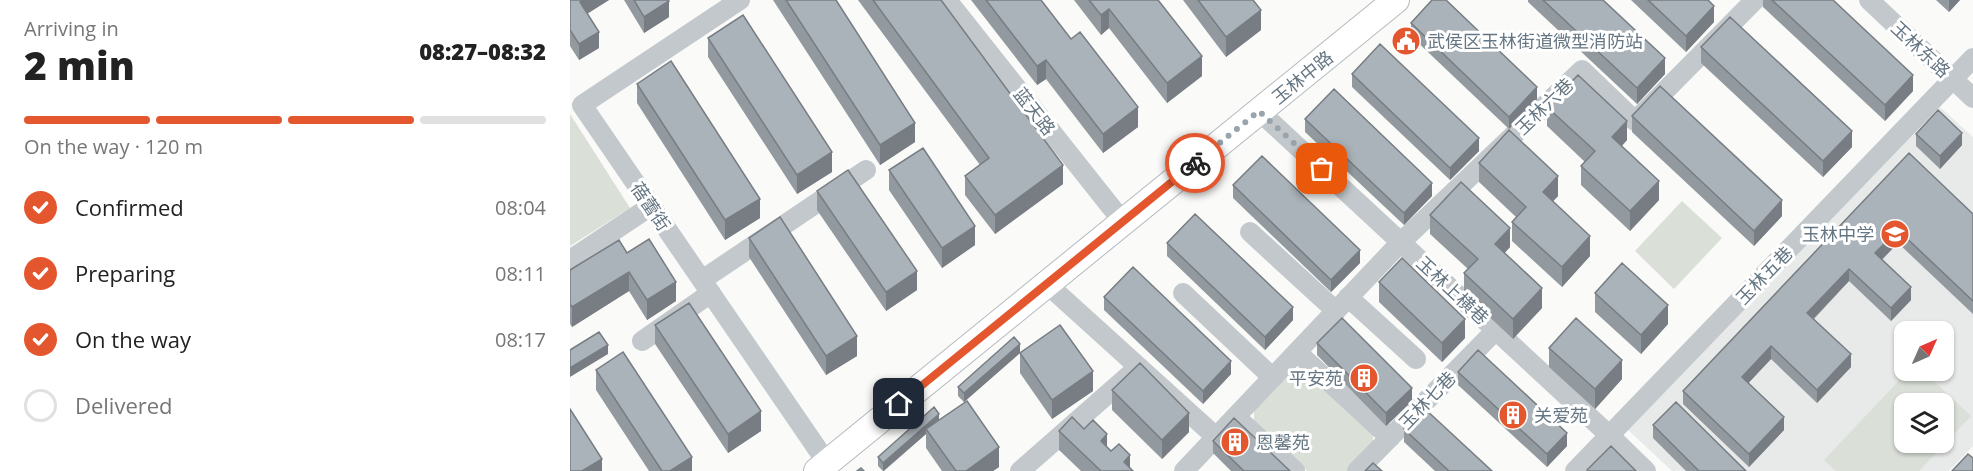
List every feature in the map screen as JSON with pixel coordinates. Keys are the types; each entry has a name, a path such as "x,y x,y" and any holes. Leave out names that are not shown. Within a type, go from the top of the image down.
{"main road":[{"name":"玉林中路","path":"822,467 1396,0"}],"street":[{"name":"蓓蕾街","path":"740,0 582,105 706,287 822,467"},
{"name":"蓝天路","path":"947,0 1123,222"},
{"name":"玉林六巷","path":"1184,471 1401,242 1582,70 1635,121 1755,0"},
{"name":"玉林东路","path":"1869,0 1973,98"},
{"name":"玉林五巷","path":"1575,471 1973,58"},
{"name":"玉林上横巷","path":"1259,111 1646,471"},
{"path":"642,341 706,287 866,170"},
{"path":"570,260 651,206"},
{"path":"1250,232 1416,359"},
{"path":"1047,284 1216,437"},
{"path":"1183,293 1273,378"},
{"name":"玉林七巷","path":"1358,471 1496,330"},
{"path":"1297,352 1390,438"},
{"path":"1020,471 1139,367"},
{"path":"1236,417 1295,471"}],"shaded area":[{"name":"玉林中学","path":"1940,107 1973,137 1973,446 1949,471 1672,471 1628,430"},
{"path":"570,114 630,208 570,246"},
{"path":"1682,201 1722,238 1674,289 1635,251"},
{"path":"1304,368 1373,432 1373,447 1350,471 1307,471 1254,422 1254,410 1293,370"},
{"path":"1899,381 1934,381 1946,393 1894,393 1894,453 1936,453 1919,471 1836,471 1824,460"},
{"path":"1954,400 1971,416 1954,434"}],"building":[{"path":"570,0 584,0 580,2 599,32 579,44 570,30"},
{"path":"634,0 668,0 669,1 644,17"},
{"path":"786,0 836,0 915,123 880,145"},
{"path":"873,0 941,0 1063,165 995,215 965,176 989,158"},
{"path":"986,0 1041,0 1071,39 1080,32 1138,107 1103,134 1046,60 1037,66"},
{"path":"1089,0 1158,0 1202,56 1167,83 1109,9 1101,15"},
{"path":"1198,0 1253,0 1261,10 1226,37"},
{"path":"1432,0 1446,0 1537,87 1509,117 1411,23"},
{"path":"1543,0 1603,0 1665,58 1637,88"},
{"path":"1648,0 1708,0 1714,6 1686,36"},
{"path":"1772,0 1833,0 1913,75 1885,105"},
{"path":"743,15 832,152 797,175 708,38"},
{"path":"1730,17 1852,131 1823,161 1701,47"},
{"path":"1380,44 1479,138 1450,168 1352,74"},
{"path":"671,61 760,199 725,220 637,84"},
{"path":"1578,75 1627,121 1612,137 1659,181 1630,211 1581,166 1595,151 1547,107"},
{"path":"1660,86 1782,200 1754,231 1632,116"},
{"path":"1334,89 1432,183 1404,213 1305,119"},
{"path":"1938,110 1962,133 1940,156 1916,134"},
{"path":"1509,130 1558,176 1543,192 1590,236 1562,267 1512,222 1526,207 1479,163"},
{"path":"923,148 975,226 942,248 889,170"},
{"path":"1909,153 1973,214 1973,301 1898,230 1875,253 1911,287 1891,308 1849,269 1807,313 1851,354 1817,390 1771,346 1742,377 1784,417 1749,454 1683,391"},
{"path":"1262,156 1360,250 1331,280 1233,185"},
{"path":"848,170 917,271 886,292 817,191"},
{"path":"1461,182 1510,228 1495,244 1542,288 1513,319 1464,273 1478,259 1430,215"},
{"path":"1195,214 1293,307 1265,337 1167,243"},
{"path":"780,217 857,336 826,356 749,238"},
{"path":"649,239 676,282 647,300 629,272 572,307 570,304 570,270 619,240 627,253"},
{"path":"1402,258 1465,319 1442,343 1379,282"},
{"path":"1622,263 1668,305 1641,335 1595,293"},
{"path":"1133,267 1231,361 1203,391 1104,297"},
{"path":"689,303 761,411 728,434 655,325"},
{"name":"平安苑","path":"1342,318 1412,388 1386,413 1317,343"},
{"path":"1576,318 1622,360 1595,389 1549,348"},
{"path":"1060,325 1093,371 1052,400 1020,353"},
{"path":"599,332 608,345 570,368 570,350"},
{"path":"1014,337 1020,344 964,393 958,387"},
{"name":"关爱苑","path":"1478,350 1567,433 1547,454 1458,372"},
{"path":"623,352 692,457 670,471 662,471 596,370"},
{"path":"1140,363 1189,413 1162,440 1112,390"},
{"path":"967,401 999,447 966,471 956,471 926,429"},
{"path":"1676,402 1746,471 1699,471 1653,425"},
{"path":"934,407 939,414 883,463 878,457"},
{"path":"1424,408 1492,471 1449,471 1404,429"},
{"path":"570,409 602,459 582,471 570,471"},
{"path":"1072,417 1084,429 1093,420 1107,434 1101,441 1111,451 1119,444 1130,455 1124,462 1133,471 1101,471 1059,431"},
{"path":"1234,418 1290,471 1244,471 1213,441"},
{"path":"1611,446 1636,471 1587,470"},
{"path":"1968,454 1973,458 1973,471 1952,471"},
{"path":"1373,463 1382,471 1365,471"}],"way so far":[{"path":"1195,163 1259,111 1322,169"}],"place":[{"name":"武侯区玉林街道微型消防站","path":"1406,41"},
{"name":"玉林中学","path":"1895,234"},
{"name":"平安苑","path":"1364,378"},
{"name":"关爱苑","path":"1513,415"},
{"name":"恩馨苑","path":"1235,442"}],"route":[{"path":"899,404 1195,163"}]}
